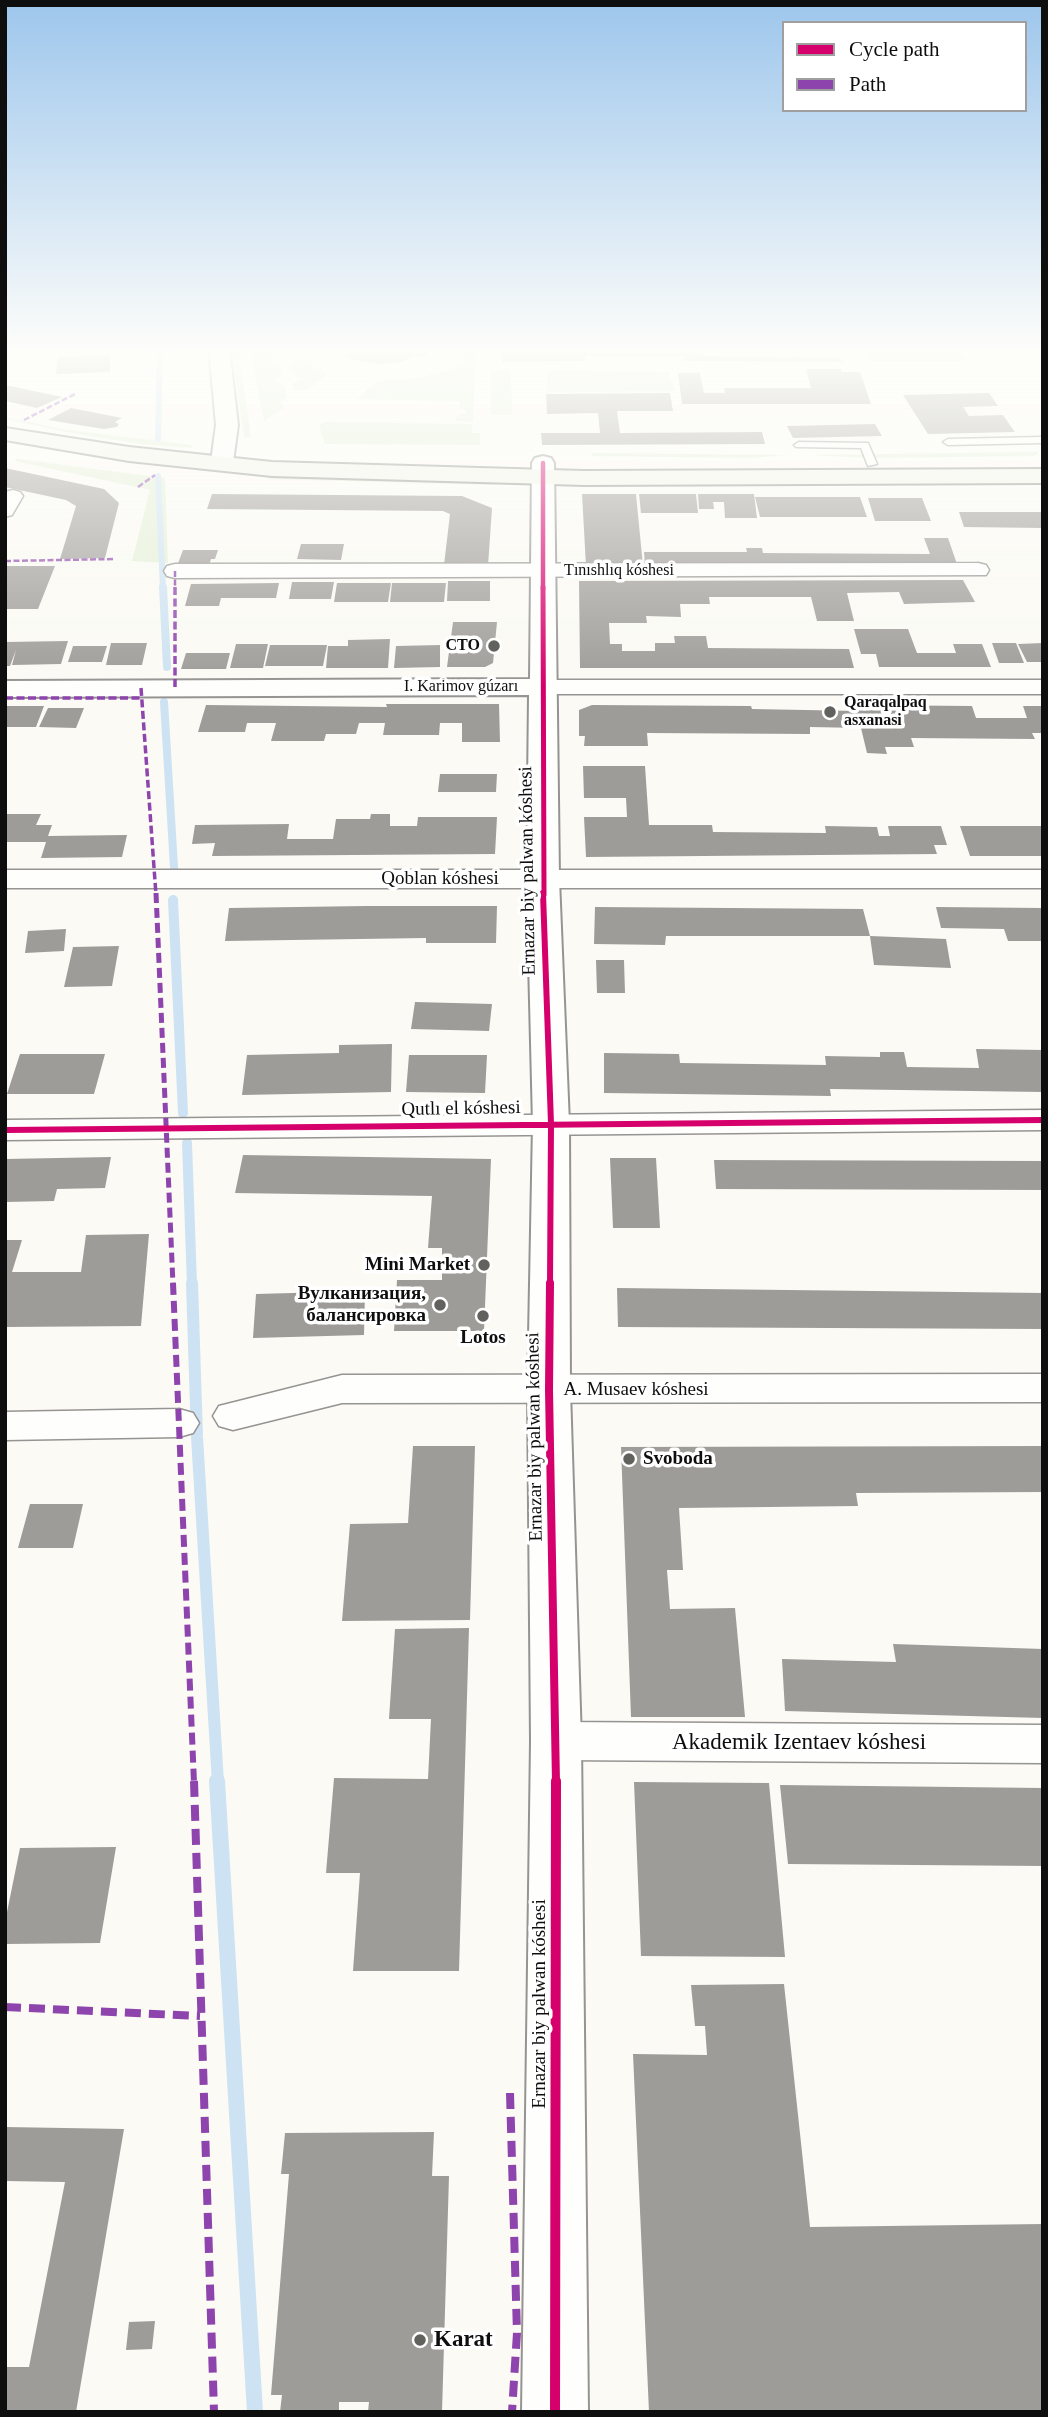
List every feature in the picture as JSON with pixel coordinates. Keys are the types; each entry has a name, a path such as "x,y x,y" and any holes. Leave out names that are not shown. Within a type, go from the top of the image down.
{"main road":[{"path":"208,461 264,468 1043,476"},
{"path":"543,470 1043,463"}],"street":[{"name":"Ernazar biy palwan kóshesi","path":"543,470 543,879 551,1124 549,1390 556,1741 555,2412"},
{"name":"Tınıshlıq kóshesi","path":"175,571 978,570"},
{"name":"I. Karimov gúzarı","path":"5,689 1043,687"},
{"name":"Qoblan kóshesi","path":"5,879 1043,879"},
{"name":"Qutlı el kóshesi","path":"5,1129 1043,1120"},
{"name":"A. Musaev kóshesi","path":"233,1416 342,1389 1043,1388"},
{"path":"5,1426 179,1423"},
{"name":"Akademik Izentaev kóshesi","path":"556,1741 1043,1744"}],"green space":[{"path":"14,461 31,461 165,478 168,563 132,561 150,490"},
{"path":"268,479 494,482 494,485"}],"building":[{"path":"5,468 104,489 119,503 105,558 60,559 76,506 66,500 5,487"},
{"path":"212,494 462,496 492,508 488,566 444,565 450,514 443,511 207,509"},
{"path":"582,494 636,494 643,566 586,566"},
{"path":"639,494 696,494 698,513 641,513"},
{"path":"698,494 754,494 757,518 725,518 724,502 713,502 714,509 699,509"},
{"path":"755,497 860,497 867,517 760,517"},
{"path":"868,498 922,498 931,521 875,521"},
{"path":"959,512 1043,512 1043,528 964,527"},
{"path":"924,538 948,538 958,567 645,566 644,552 747,552 746,548 762,548 763,553 930,554"},
{"path":"301,544 344,544 341,560 297,559"},
{"path":"183,550 218,550 209,566 177,566"},
{"path":"5,566 55,566 38,609 5,609"},
{"path":"963,580 975,602 904,604 899,592 847,593 854,621 817,621 811,597 709,597 710,604 680,604 681,617 646,616 647,623 609,623 610,644 622,644 622,651 655,651 655,643 675,643 674,636 706,636 708,648 849,649 854,668 580,668 579,581"},
{"path":"448,581 490,581 490,601 447,601"},
{"path":"292,582 334,582 331,599 289,599"},
{"path":"279,583 276,598 221,598 219,606 185,606 191,584"},
{"path":"337,583 391,583 388,602 334,602"},
{"path":"392,583 446,583 444,602 390,602"},
{"path":"453,622 497,622 493,663 485,667 447,667"},
{"path":"854,629 908,629 917,653 956,653 953,644 982,644 991,667 879,667 876,654 861,654"},
{"path":"390,639 388,668 326,668 328,646 348,646 348,640"},
{"path":"68,641 61,664 12,665 16,650 10,666 5,666 5,642"},
{"path":"111,643 147,643 142,665 106,665"},
{"path":"992,643 1016,643 1024,663 999,663"},
{"path":"1043,643 1043,662 1027,662 1018,644"},
{"path":"236,644 268,644 263,668 230,668"},
{"path":"270,645 327,645 323,666 265,666"},
{"path":"440,645 440,667 394,668 396,646"},
{"path":"73,646 107,646 102,662 68,662"},
{"path":"186,653 230,653 226,669 181,669"},
{"path":"386,704 499,704 500,742 462,742 462,723 440,723 439,735 383,735 385,723 359,723 356,734 326,734 324,741 271,741 276,723 247,723 245,732 198,732 206,705 387,707"},
{"path":"592,705 751,706 752,709 858,711 856,705 972,706 976,718 1027,718 1023,706 1043,706 1043,733 1032,733 1035,739 911,738 914,747 885,747 887,754 867,753 861,728 810,727 810,734 647,733 648,746 584,746 585,736 579,736 579,710"},
{"path":"5,706 44,706 36,727 5,727"},
{"path":"48,708 84,708 76,728 39,727"},
{"path":"583,766 645,766 649,825 712,825 713,832 826,833 825,826 877,827 879,836 890,836 888,826 941,826 947,845 934,845 937,854 586,857 584,817 627,817 626,798 584,798"},
{"path":"440,774 497,774 496,792 438,792"},
{"path":"5,814 41,814 36,825 52,825 48,836 127,835 122,857 41,858 46,842 5,842"},
{"path":"371,814 390,814 390,826 417,826 418,817 497,817 495,854 212,856 215,843 192,844 195,825 289,824 287,839 333,839 336,819 370,819"},
{"path":"960,826 1043,826 1043,856 970,856"},
{"path":"497,906 496,943 426,943 426,938 225,941 229,908"},
{"path":"595,907 863,909 870,936 666,936 665,945 594,944"},
{"path":"936,907 1043,908 1043,941 1008,941 1004,929 941,928"},
{"path":"66,929 64,951 25,953 28,931"},
{"path":"870,936 946,939 951,968 874,965"},
{"path":"119,946 112,986 64,987 73,947"},
{"path":"596,960 624,960 625,993 597,993"},
{"path":"415,1002 492,1004 489,1031 411,1029"},
{"path":"392,1044 391,1092 242,1095 247,1055 339,1053 339,1045"},
{"path":"976,1049 1043,1050 1043,1092 830,1089 831,1096 604,1093 604,1053 679,1054 680,1063 826,1065 825,1056 880,1057 880,1052 904,1052 907,1067 979,1068"},
{"path":"20,1054 105,1054 94,1094 7,1094"},
{"path":"409,1055 487,1055 485,1093 406,1092"},
{"path":"243,1155 491,1159 484,1331 394,1331 397,1280 442,1280 442,1248 428,1248 432,1196 235,1193"},
{"path":"111,1157 105,1188 57,1189 54,1201 5,1202 5,1159"},
{"path":"610,1158 656,1158 660,1228 613,1228"},
{"path":"714,1160 1043,1161 1043,1190 716,1189"},
{"path":"149,1234 141,1326 5,1327 5,1240 22,1240 12,1272 81,1272 86,1235"},
{"path":"617,1288 1043,1293 1043,1329 618,1327"},
{"path":"365,1291 364,1335 253,1338 256,1294"},
{"path":"413,1446 475,1446 470,1620 342,1621 350,1524 408,1523"},
{"path":"1043,1446 1043,1492 856,1493 858,1506 679,1508 683,1570 667,1570 670,1609 735,1608 745,1717 631,1717 621,1447"},
{"path":"30,1504 83,1504 73,1548 18,1548"},
{"path":"469,1628 459,1971 353,1971 360,1873 326,1873 334,1778 428,1779 431,1719 389,1719 395,1629"},
{"path":"893,1644 1043,1649 1043,1718 785,1711 782,1659 896,1662"},
{"path":"634,1782 769,1783 785,1957 641,1956"},
{"path":"780,1785 1043,1788 1043,1866 788,1864"},
{"path":"116,1847 100,1943 5,1944 5,1922 20,1848"},
{"path":"784,1984 810,2227 1043,2224 1043,2412 649,2412 633,2054 707,2055 705,2026 695,2026 691,1985"},
{"path":"5,2127 124,2129 76,2412 5,2412 5,2367 29,2367 65,2182 5,2181"},
{"path":"434,2132 432,2176 449,2176 442,2412 368,2412 369,2402 339,2402 339,2412 280,2412 282,2395 271,2395 289,2174 281,2174 285,2133"},
{"path":"155,2321 152,2349 126,2350 129,2322"}],"waterway":[{"path":"158,476 163,589"},
{"path":"163,587 167,667"},
{"path":"164,702 174,867"},
{"path":"173,900 183,1113"},
{"path":"187,1143 192,1285"},
{"path":"192,1283 197,1437 218,1783"},
{"path":"217,1781 255,2412"}],"marked path":[{"path":"138,487 155,475"},
{"path":"5,561 115,559"},
{"path":"175,571 175,688"},
{"path":"141,688 155,879 192,1708 214,2412"},
{"path":"5,698 143,698"},
{"path":"5,2007 200,2016"},
{"path":"510,2093 517,2333 512,2412"}],"cycle path":[{"path":"543,463 543,879 551,1124 549,1390 556,1741 555,2412"},
{"path":"5,1130 1043,1120"}],"place":[{"name":"СТО","path":"494,646"},
{"name":"Qaraqalpaq asxanasi","path":"830,712"},
{"name":"Mini Market","path":"484,1265"},
{"name":"Вулканизация, балансировка","path":"440,1305"},
{"name":"Lotos","path":"483,1316"},
{"name":"Svoboda","path":"629,1459"},
{"name":"Karat","path":"420,2340"}]}
